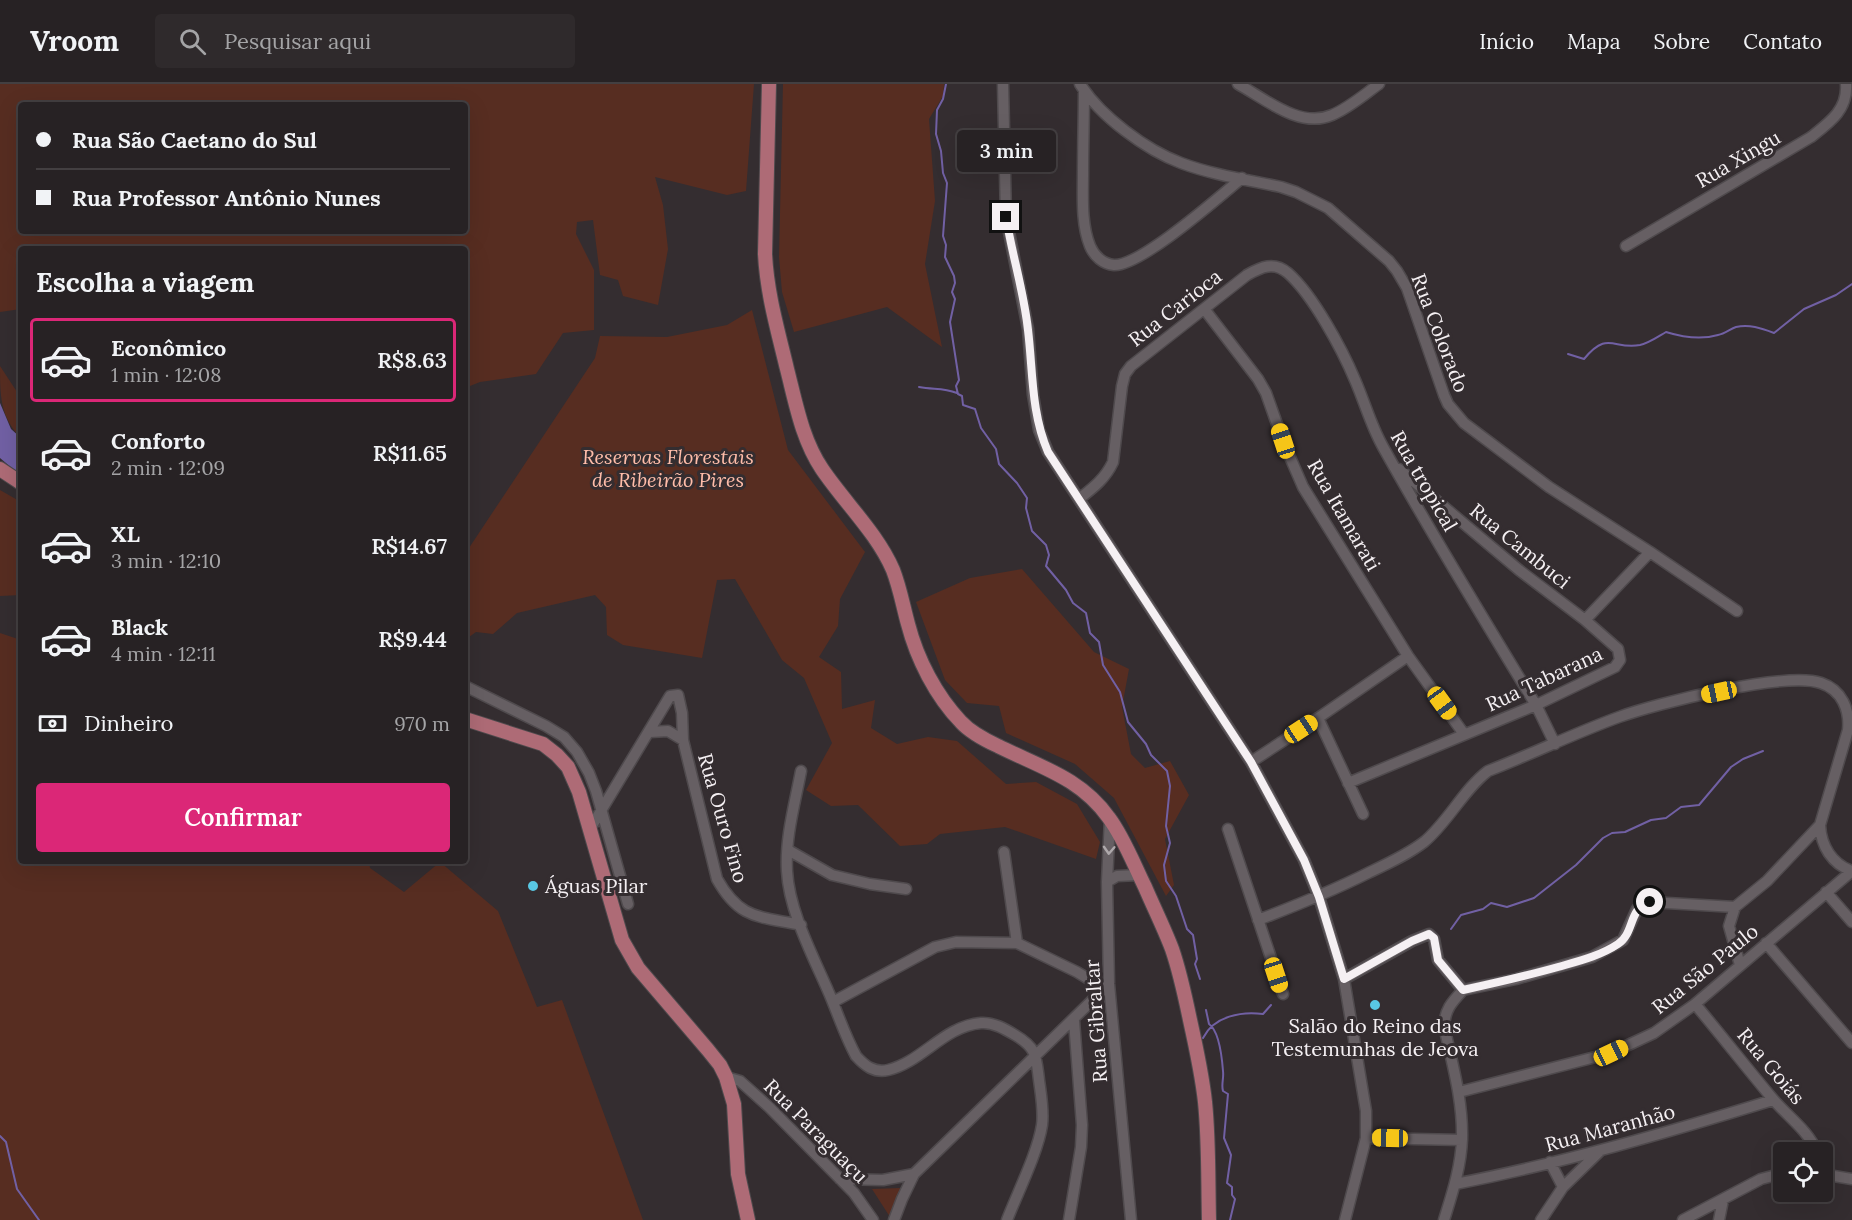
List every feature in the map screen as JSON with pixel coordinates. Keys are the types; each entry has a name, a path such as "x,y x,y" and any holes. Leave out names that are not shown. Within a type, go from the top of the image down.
{"main road":[{"path":"769,84 766,277 802,430 822,469 879,546 892,568 920,657 944,702 962,724 980,738 1078,785 1110,818 1139,875 1172,950 1181,980 1205,1104 1209,1220"},
{"path":"0,469 18,481"},
{"path":"468,720 543,744 568,767 590,829 622,940 638,968 708,1050 726,1077 734,1104 738,1174 748,1220"}],"street":[{"path":"1003,84 1006,217 1028,330 1039,430 1048,452 1078,499 1251,762 1304,860 1319,897 1344,979 1366,1111 1366,1138 1345,1220"},
{"path":"1238,84 1288,112 1310,118 1332,115 1379,84"},
{"name":"Rua Xingu","path":"1626,246 1811,137 1840,111 1846,98 1846,84"},
{"path":"1082,87 1083,206 1090,246 1103,262 1115,265 1139,257 1195,217 1242,178"},
{"name":"Rua Colorado","path":"1082,87 1116,122 1152,148 1181,163 1296,192 1328,208 1389,261 1397,271 1407,288 1444,395 1453,411 1464,423 1549,487 1737,612"},
{"name":"Rua tropical","path":"1247,275 1261,267 1275,266 1288,273 1318,311 1355,379 1382,445 1536,705 1555,744"},
{"name":"Rua Carioca","path":"1078,499 1100,482 1108,473 1113,462 1116,451 1118,408 1125,374 1140,358 1205,310 1247,275"},
{"name":"Rua Itamarati","path":"1205,310 1258,379 1266,393 1283,441 1304,487 1408,656 1464,734"},
{"name":"Rua Cambuci","path":"1392,463 1519,570 1585,620 1618,649 1620,660"},
{"path":"1585,620 1650,552"},
{"path":"1251,762 1408,656"},
{"name":"Rua Tabarana","path":"1348,783 1536,705 1615,667 1620,660"},
{"path":"1258,920 1319,897 1393,861 1421,844 1436,831 1488,771 1621,716 1681,700 1756,684 1789,680 1823,683 1841,698 1849,719 1845,745 1820,825 1831,858 1838,865 1852,871"},
{"path":"468,687 546,726 564,737 577,752 589,773 628,904"},
{"name":"Rua Ouro Fino","path":"590,829 670,696 675,694 680,697 681,701 683,740 717,879 728,898 741,910 757,916 801,925"},
{"path":"1318,718 1363,814"},
{"name":"Rua Ouro Fino","path":"650,732 668,731 683,740"},
{"path":"801,771 788,850 787,870 792,903 856,1056 862,1063 874,1070 890,1069 902,1065 952,1032 983,1022 1001,1027 1023,1040 1036,1054 1042,1126 1007,1220"},
{"name":"Rua Gibraltar","path":"1110,818 1107,882 1107,987 1131,1220"},
{"path":"1740,965 1729,926 1735,907 1767,881 1820,825"},
{"path":"1228,829 1283,994"},
{"path":"788,850 832,875 906,889"},
{"path":"1004,852 1017,943"},
{"name":"Rua São Paulo","path":"1459,1092 1611,1053 1654,1033 1695,1004 1852,871"},
{"path":"1107,882 1117,876 1139,875"},
{"path":"1826,892 1852,922"},
{"path":"1444,1220 1455,1184 1462,1140 1459,1092 1444,1026 1446,1010 1463,990 1516,979 1592,957 1623,940 1637,909 1650,902 1735,907"},
{"path":"1344,979 1412,941 1431,935 1434,939 1438,960 1463,990"},
{"path":"833,1002 935,947 956,942 1017,943 1107,987 914,1174 894,1220"},
{"path":"1766,943 1852,1043"},
{"name":"Rua Goiás","path":"1695,1004 1738,1053 1773,1100 1804,1132 1810,1142"},
{"path":"1069,1220 1081,1147 1082,1125 1074,1021"},
{"name":"Rua Paraguaçu","path":"726,1077 740,1081 753,1091 854,1193 873,1220"},
{"name":"Rua Maranhão","path":"1455,1184 1602,1150 1773,1100"},
{"path":"1366,1138 1462,1140"},
{"path":"1541,1220 1563,1187 1602,1150"},
{"path":"1550,1162 1563,1187"},
{"path":"840,1179 883,1180 914,1174"},
{"path":"1683,1220 1761,1179 1773,1176"},
{"path":"1833,1176 1852,1179"},
{"path":"1719,1220 1723,1200"}],"green space":[{"path":"0,84 754,84 746,191 727,195 655,177 663,205 668,249 658,305 623,296 618,280 600,275 593,220 577,222 576,234 594,270 594,330 563,333 536,374 480,382 468,387 468,246 18,246 18,309 0,312"},
{"path":"783,84 944,84 943,96 929,119 935,201 925,264 942,347 887,307 794,332 782,292 779,257"},
{"name":"Reservas Florestais de Ribeirão Pires","path":"752,310 788,450 865,552 840,599 838,626 819,657 841,672 842,709 875,700 871,728 897,744 928,737 957,741 1006,784 1036,782 1077,804 1100,842 1096,859 1005,827 940,834 927,844 900,846 858,805 831,806 806,790 832,743 804,678 782,660 735,579 717,580 702,658 623,645 607,635 606,607 595,595 517,613 493,634 476,632 468,638 468,549 595,358 600,336 667,337 727,325"},
{"path":"0,366 18,393 18,435 5,414 1,396"},
{"path":"0,490 18,500 18,595 0,596"},
{"path":"1022,569 1094,652 1129,669 1122,707 1131,754 1145,768 1170,761 1189,795 1165,839 1174,885 1166,896 1114,798 1075,764 1006,733 999,706 967,703 945,680 916,602 970,578"},
{"path":"0,633 18,639 18,864 369,864 370,868 404,892 438,864 442,864 498,911 537,1007 562,1000 643,1220 0,1220"},
{"path":"901,1188 890,1217 872,1189"}],"shaded area":[{"path":"0,403 11,429 18,435 18,472 0,458"}],"waterway":[{"path":"946,84 943,99 937,110 936,134 947,183 943,236 946,245 945,257 955,283 952,292 955,299 950,322 959,380 956,386 958,394 962,396 963,405 975,409 981,428 996,449 999,464 1017,483 1027,498 1026,508 1032,531 1046,545 1049,555 1046,566 1066,590 1073,603 1086,613 1090,633 1099,642 1103,665 1120,692 1128,722 1146,744 1151,755 1167,771 1170,786 1166,826 1170,843 1164,865 1166,881 1176,896 1187,929 1193,935 1197,959 1195,964 1200,979"},
{"path":"1568,354 1584,359 1592,350 1605,343 1640,345 1666,332 1698,338 1746,326 1774,333 1804,309 1836,295 1852,284"},
{"path":"919,387 957,393"},
{"path":"1451,929 1461,915 1483,909 1491,903 1507,907 1534,898 1576,865 1603,838 1612,833 1625,832 1651,820 1666,818 1681,807 1699,805 1731,767 1763,751"},
{"path":"1203,1038 1221,1020 1238,1014 1263,1014 1271,1005"},
{"path":"1206,1010 1222,1059 1223,1091 1228,1094 1224,1138 1231,1155 1227,1183 1232,1187 1232,1195 1235,1199 1230,1220"},
{"path":"0,1136 6,1142 17,1189 39,1220"}],"place":[{"name":"Águas Pilar","path":"533,886"},
{"name":"Salão do Reino das Testemunhas de Jeova","path":"1375,1005"}],"route":[{"path":"1006,217 1028,330 1034,395 1042,440 1251,762 1304,860 1319,897 1344,979 1429,934 1434,938 1438,960 1463,990 1516,979 1592,957 1618,944 1628,933 1637,909 1644,903 1650,902"}]}
